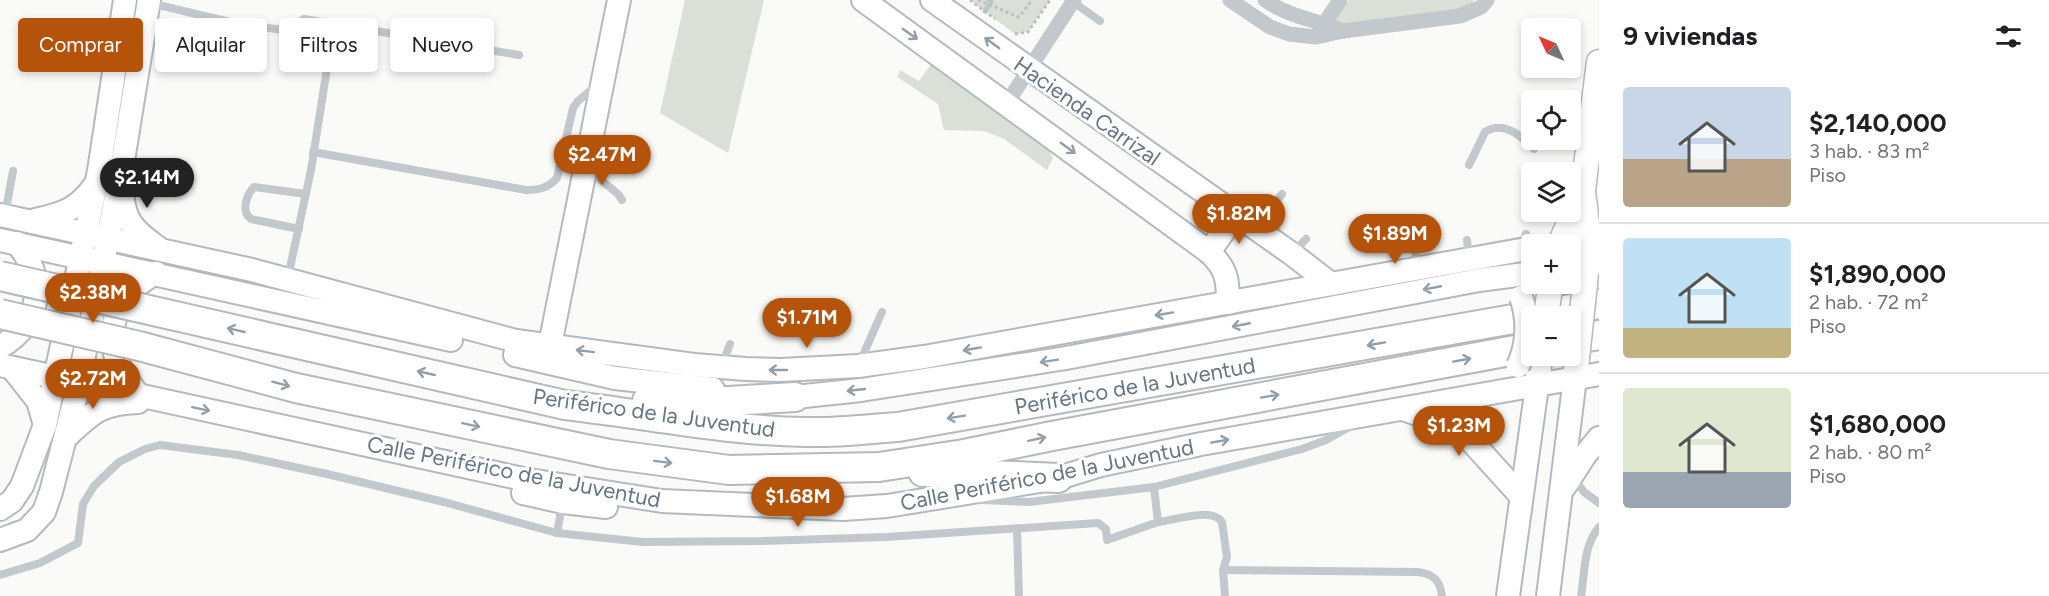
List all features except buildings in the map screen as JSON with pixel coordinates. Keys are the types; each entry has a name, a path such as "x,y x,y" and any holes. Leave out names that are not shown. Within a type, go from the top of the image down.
{"highway":[{"name":"Periférico de la Juventud","path":"0,276 571,405 716,426 808,432 898,427 1588,276"},
{"name":"Periférico de la Juventud","path":"0,314 139,346 307,390 609,454 729,470 879,466 964,454 1052,436 1521,366"},
{"path":"1581,352 1599,335"},
{"path":"571,405 795,397"},
{"path":"879,466 926,472 1058,478"}],"main road":[{"path":"0,509 12,501 22,486 45,425 96,184 125,0"},
{"path":"549,354 619,0"},
{"name":"Hacienda Carrizal","path":"863,0 1209,252 1223,267 1228,303"},
{"name":"Hacienda Carrizal","path":"932,0 1029,69 1150,150 1245,221 1299,246 1331,284"},
{"path":"0,540 27,531 44,512 65,439 79,383 121,173 149,1"},
{"path":"1581,116 1598,75"},
{"path":"109,103 132,105"},
{"path":"1581,125 1594,238 1581,318"},
{"path":"121,173 122,199 135,232 163,251"},
{"path":"27,222 58,216 69,211 85,199 96,184"},
{"path":"1565,234 1589,185"},
{"path":"3,216 288,279 516,342 615,378 661,385 795,397 882,387 1066,358 1490,278 1521,274"},
{"path":"1209,252 1245,221"},
{"path":"9,241 549,354 694,360 722,368 781,370 858,366 924,357 1331,284 1421,267 1463,253 1521,245"},
{"path":"0,347 13,339 26,326 37,292 35,274 28,257 9,241"},
{"path":"1463,253 1490,278 1510,286 1521,297 1524,306"},
{"path":"1388,297 1421,267"},
{"path":"139,396 119,367 114,352 112,336 114,320 129,291 142,280 156,273"},
{"path":"1581,363 1599,374"},
{"name":"Calle Periférico de la Juventud","path":"6,367 523,479 663,501 817,508 887,506 1058,478 1101,465 1201,444 1494,392 1512,376 1530,366"},
{"path":"1508,596 1521,496 1533,366"},
{"path":"1548,596 1566,476 1574,366"},
{"path":"6,367 38,401 45,425"},
{"path":"65,439 87,417 107,405 169,402"},
{"path":"1401,409 1443,423 1472,442 1521,496"},
{"path":"248,420 294,443 563,502 668,515 759,520 817,508"},
{"path":"1566,476 1599,438"}],"street":[{"path":"1230,0 1270,27 1289,34 1316,37 1343,31 1460,16 1481,7 1486,1"},
{"path":"1265,0 1292,15 1343,31"},
{"path":"1316,37 1340,0"},
{"path":"1007,103 1073,1"}],"lane":[{"path":"149,1 230,22 279,30"},
{"path":"1073,1 1100,21"},
{"path":"378,31 519,55"},
{"path":"288,279 306,194 326,72"},
{"path":"313,152 537,190 552,184 560,172 573,108 588,92 602,83"},
{"path":"1468,165 1485,132 1489,129 1513,130 1521,137"},
{"path":"585,167 618,194 622,200"},
{"path":"3,216 12,171"},
{"path":"299,229 251,219 245,210 249,193 254,187 306,194"},
{"path":"1245,221 1282,194"},
{"path":"1245,221 1264,199"},
{"path":"1416,246 1421,267"},
{"path":"858,366 882,312"},
{"path":"722,368 730,345"},
{"path":"952,496 1013,503 1154,487 1302,449 1326,440 1370,415"},
{"path":"0,574 40,563 78,543 83,504 94,486 119,462 145,449 160,445 238,455 327,474 444,502 557,533 643,542 762,541 925,535 1098,523 1106,529 1107,540 1158,522 1207,514 1220,518 1222,522 1227,557 1223,570 1225,596"},
{"path":"1566,476 1599,503"},
{"path":"1154,487 1158,522"},
{"path":"557,533 563,502"},
{"path":"1581,596 1588,547 1599,527"},
{"path":"1017,528 1018,596"},
{"path":"1223,570 1418,572 1428,574 1437,580 1442,596"}],"path":[{"path":"970,0 1000,23"},
{"path":"978,0 1019,17 1032,0"},
{"path":"1008,29 1015,34 1028,32 1050,0"}],"shaded area":[{"path":"685,0 764,0 728,153 660,113"},
{"path":"970,0 1050,0 1028,32 1015,34"},
{"path":"1349,0 1474,0 1467,10 1328,26"},
{"path":"932,63 1046,144 1053,158 1047,170 1004,139 984,131 944,130 938,104 897,77 900,70 919,81"}],"waterway":[{"path":"985,11 991,2 989,0"}]}
